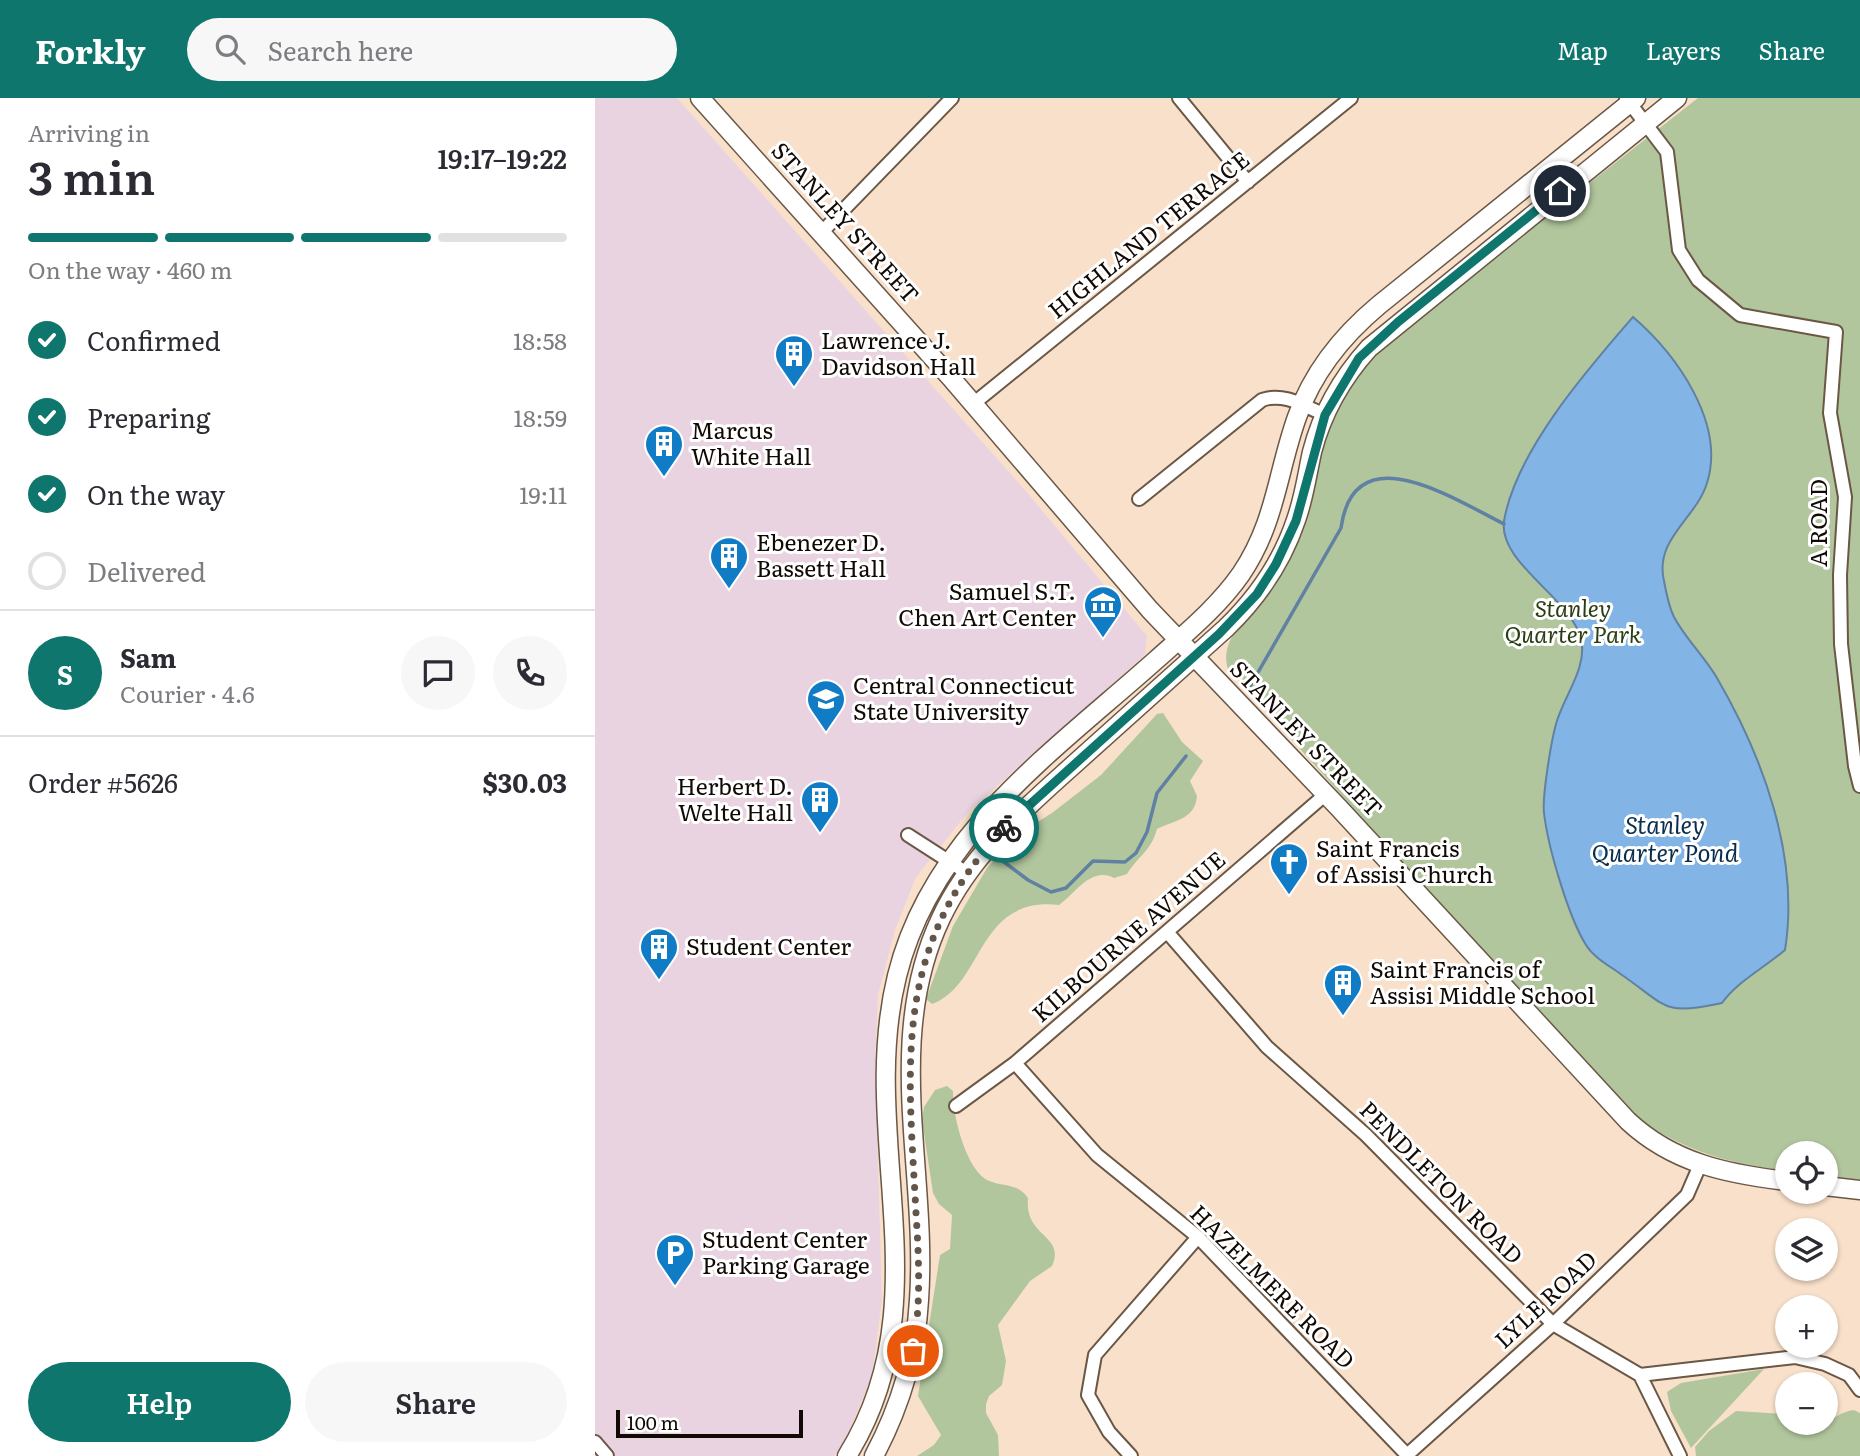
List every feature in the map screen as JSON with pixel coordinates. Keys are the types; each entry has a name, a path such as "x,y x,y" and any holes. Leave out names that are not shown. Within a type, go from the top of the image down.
{"main road":[{"name":"STANLEY STREET","path":"700,98 973,404 1178,640 1326,794 1628,1121 1662,1148 1700,1165 1775,1179"},
{"path":"874,1456 904,1386 917,1322 920,1277 909,1053 916,993 936,929 967,873 1014,818 1194,657 1244,608 1276,564 1296,521 1325,415 1344,380 1369,348 1677,98"},
{"path":"847,1456 865,1425 879,1389 894,1320 896,1267 886,1046 895,985 916,918 948,861 995,804 1178,640 1226,593 1262,539 1275,506 1287,447 1302,405 1324,364 1352,329 1631,100"},
{"path":"1453,245 1469,265"},
{"path":"889,1126 912,1125"},
{"path":"890,1145 913,1144"},
{"path":"1838,1187 1860,1190"}],"street":[{"path":"821,233 952,98"},
{"path":"1179,98 1248,182"},
{"name":"HIGHLAND TERRACE","path":"973,404 1351,98"},
{"name":"A ROAD","path":"1631,100 1667,152 1679,250 1698,280 1740,315 1836,332 1830,413 1845,496 1840,575 1841,644 1854,766 1860,786"},
{"path":"1139,499 1262,400 1273,396 1325,415"},
{"name":"KILBOURNE AVENUE","path":"956,1106 1015,1063 1326,794"},
{"path":"908,835 967,873"},
{"name":"PENDLETON ROAD","path":"1168,933 1268,1047 1366,1135 1553,1324 1640,1375"},
{"name":"HAZELMERE ROAD","path":"1015,1063 1097,1155 1198,1237 1408,1455"},
{"name":"LYLE ROAD","path":"1408,1455 1553,1324 1687,1195 1700,1165"},
{"path":"1131,1456 1109,1432 1088,1395 1095,1355 1198,1237"},
{"path":"1680,1456 1640,1375 1795,1357 1825,1364 1849,1376 1860,1390"},
{"path":"595,1442 607,1456"}],"shaded area":[{"name":"Central Connecticut State University","path":"595,98 677,98 1024,489 1147,636 1145,655 969,811 916,877 895,930 878,995 875,1058 882,1300 872,1376 843,1446 834,1456 595,1456"}],"green space":[{"name":"Stanley Quarter Park","path":"1698,98 1860,98 1860,1182 1838,1179 1838,1141 1775,1141 1775,1169 1712,1156 1677,1142 1643,1122 1492,962 1228,669 1226,656 1235,631 1282,571 1301,532 1314,491 1325,439 1335,412 1347,391 1385,343"},
{"path":"1163,713 1182,742 1203,761 1190,781 1197,796 1192,810 1183,818 1157,829 1148,848 1127,874 1114,878 1106,875 1091,878 1059,905 1032,906 1012,914 996,927 963,979 949,994 932,1004 926,999 953,926 987,868 1017,835 1052,813 1101,775 1157,714"},
{"path":"947,1086 953,1091 958,1127 974,1166 989,1181 1024,1193 1028,1198 1028,1211 1032,1221 1054,1248 1052,1266 1030,1281 998,1325 1006,1361 1002,1385 989,1396 986,1413 998,1435 999,1456 917,1456 934,1445 941,1435 918,1396 940,1255 950,1249 952,1215 939,1204 933,1193 922,1120 924,1107 935,1090"},
{"path":"1764,1369 1691,1448 1671,1411 1667,1392 1681,1383"},
{"path":"1854,1410 1860,1413 1860,1456 1696,1456 1695,1447 1709,1431 1736,1411 1775,1413 1775,1435 1838,1435 1838,1416"}],"water":[{"name":"Stanley Quarter Pond","path":"1633,317 1680,370 1703,414 1711,460 1707,483 1702,496 1670,541 1663,566 1664,581 1674,617 1717,678 1763,774 1782,844 1787,879 1785,950 1743,981 1722,1003 1688,1009 1667,1006 1658,1001 1598,958 1589,950 1572,917 1554,862 1544,805 1554,732 1578,672 1581,639 1575,624 1564,609 1523,566 1505,536 1504,521 1511,494 1538,440 1575,386"}],"waterway":[{"path":"1249,688 1341,528 1350,500 1365,484 1385,478 1409,481 1434,489 1504,524"},
{"path":"1004,862 1028,880 1051,892 1066,888 1093,861 1125,862 1136,853 1147,832 1157,793 1186,756"}],"way so far":[{"path":"913,1351 920,1287 909,1070 913,1007 921,972 941,917 969,870 1004,828"}],"place":[{"name":"Lawrence J. Davidson Hall","path":"794,388"},
{"name":"Marcus White Hall","path":"664,478"},
{"name":"Ebenezer D. Bassett Hall","path":"729,590"},
{"name":"Samuel S.T. Chen Art Center","path":"1103,639"},
{"name":"Central Connecticut State University","path":"826,733"},
{"name":"Herbert D. Welte Hall","path":"820,834"},
{"name":"Saint Francis of Assisi Church","path":"1289,896"},
{"name":"Student Center","path":"659,981"},
{"name":"Saint Francis of Assisi Middle School","path":"1343,1017"},
{"name":"Student Center Parking Garage","path":"675,1287"}],"route":[{"path":"1004,828 1219,634 1257,594 1276,564 1296,521 1320,426 1337,391 1359,358 1375,341 1560,191"}]}
